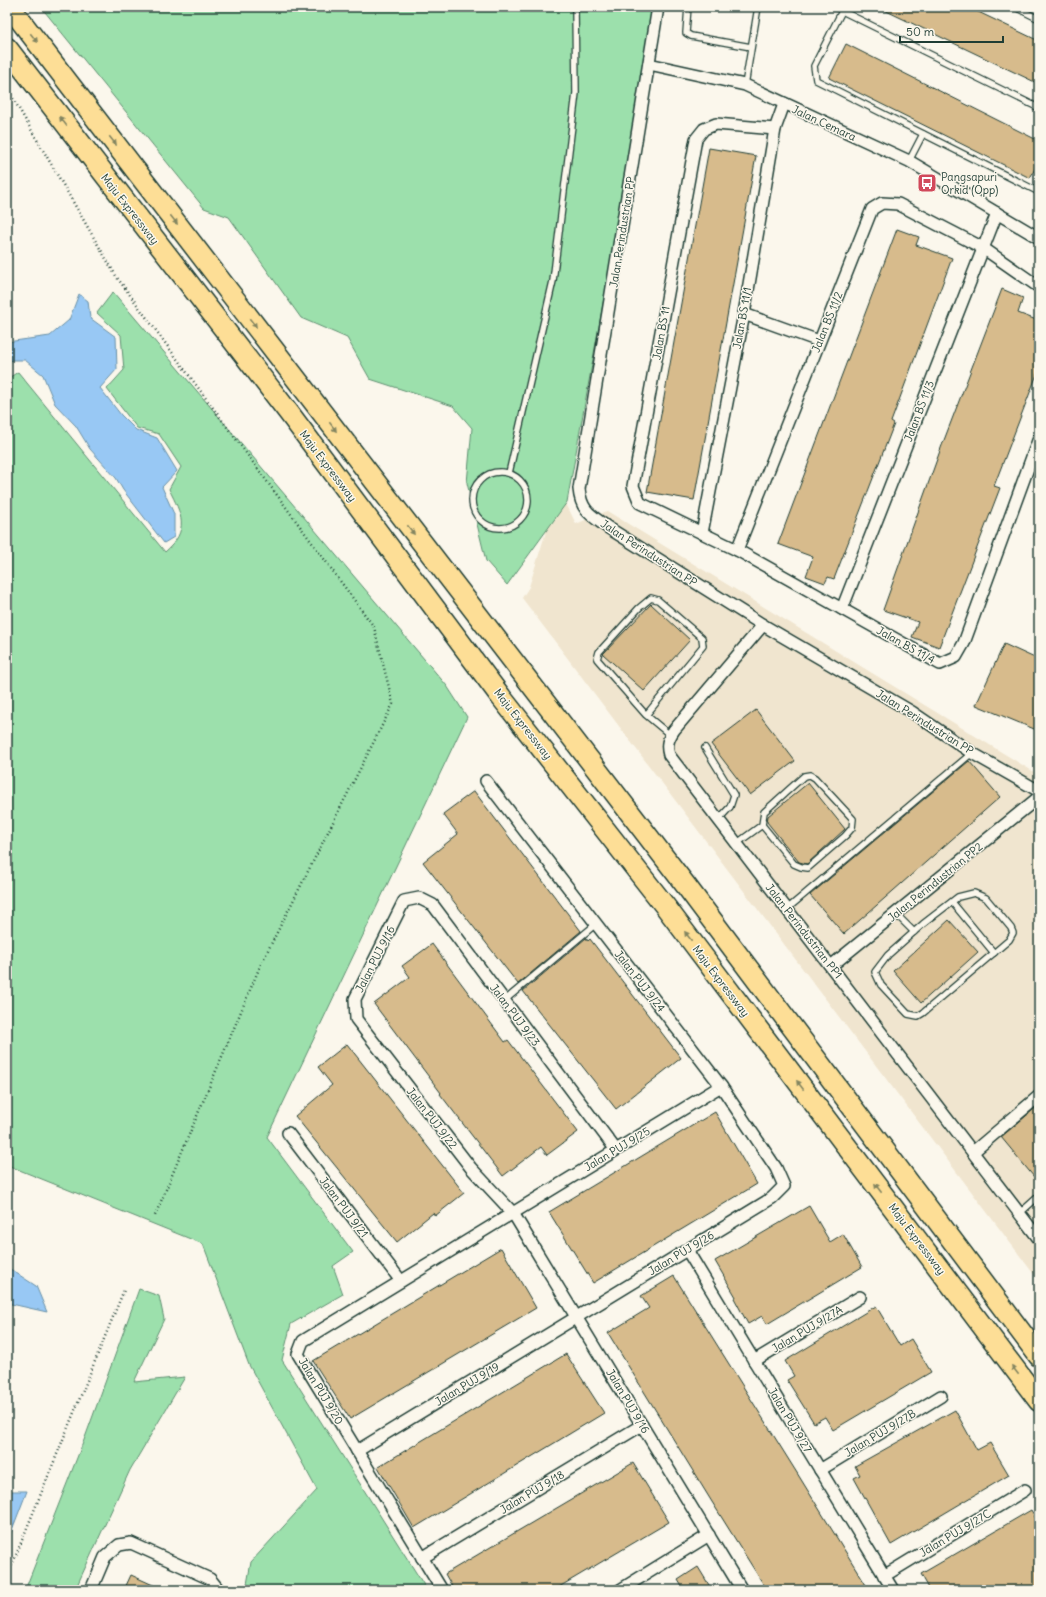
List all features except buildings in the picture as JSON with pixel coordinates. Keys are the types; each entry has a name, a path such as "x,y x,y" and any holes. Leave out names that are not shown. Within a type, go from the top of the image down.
{"highway":[{"path":"10,7 687,887 1039,1356"},
{"name":"Maju Expressway","path":"7,48 129,208 289,413 502,696 665,906 1039,1401"}],"street":[{"path":"649,64 658,7"},
{"name":"Jalan Cemara","path":"649,64 745,85 909,161 1039,238"},
{"name":"Jalan Perindustrian PP","path":"649,64 579,489 580,502 591,515 607,527 763,625 912,712 972,753 1039,791"},
{"name":"Jalan BS 11/1","path":"702,533 744,314 775,129 784,104"},
{"name":"Jalan BS 11","path":"737,550 640,503 633,486 696,140 704,130 716,124 775,129"},
{"name":"Jalan BS 11/2","path":"737,550 872,209 882,203 898,204 982,248"},
{"name":"Jalan BS 11/3","path":"842,609 982,248 997,213"},
{"path":"982,248 1039,287"},
{"path":"744,314 819,341"},
{"name":"Jalan BS 11/4","path":"737,550 940,664 956,657 964,643 1039,438"},
{"path":"670,735 763,625"},
{"name":"Jalan Perindustrian PP1","path":"670,735 667,747 670,755 736,844 1039,1238"},
{"name":"Jalan PUJ 9/24","path":"486,781 721,1086 776,1168 784,1186"},
{"name":"Jalan Perindustrian PP2","path":"831,966 1039,797"},
{"name":"Jalan PUJ 9/23","path":"404,901 419,898 433,906 616,1150"},
{"name":"Jalan PUJ 9/16","path":"356,1019 355,999 404,901"},
{"name":"Jalan PUJ 9/22","path":"356,1019 471,1168 514,1212"},
{"name":"Jalan PUJ 9/25","path":"514,1212 721,1086"},
{"path":"973,1152 1039,1096"},
{"name":"Jalan PUJ 9/21","path":"288,1133 401,1281"},
{"name":"Jalan PUJ 9/26","path":"576,1317 772,1198 784,1186"},
{"name":"Jalan PUJ 9/16","path":"514,1212 742,1590"},
{"name":"Jalan PUJ 9/20","path":"442,1590 298,1354 303,1341 514,1212"},
{"name":"Jalan PUJ 9/27","path":"687,1250 893,1590"},
{"name":"Jalan PUJ 9/27A","path":"754,1361 860,1297"},
{"name":"Jalan PUJ 9/19","path":"357,1451 576,1317"},
{"name":"Jalan PUJ 9/27B","path":"820,1470 941,1396"},
{"name":"Jalan PUJ 9/18","path":"422,1558 642,1425"},
{"name":"Jalan PUJ 9/27C","path":"884,1576 1025,1490"},
{"path":"620,1590 709,1535"},
{"path":"91,1590 105,1557 119,1545 131,1543 210,1579 218,1590"}],"lane":[{"path":"509,473 553,281 576,93 575,7"},
{"path":"688,7 686,33 691,36 751,47"},
{"path":"745,85 758,7"},
{"path":"836,7 1039,108"},
{"path":"1015,7 1039,19"},
{"path":"842,11 814,66 816,80 1039,192"},
{"path":"909,161 923,134"},
{"path":"497,471 509,473 519,479 526,488 529,500 526,512 519,521 508,528 497,529 485,525 476,517 472,506 472,494 477,483 486,475 497,471"},
{"path":"646,715 703,646 702,638 658,600 651,598 639,608 599,652 597,659 646,715 670,735"},
{"path":"704,748 734,795 730,807 718,819"},
{"path":"787,909 972,753"},
{"path":"736,844 762,825 764,812 804,776 815,778 853,819 852,828 845,836 808,868 801,868 794,864 762,825"},
{"path":"974,893 986,898 1002,916 1013,933 1009,940 918,1016 908,1014 881,985 875,972 888,955 914,932 952,902 965,894 974,893"},
{"path":"952,902 994,953"},
{"path":"896,914 914,932"},
{"path":"504,1001 596,924"},
{"path":"1020,1213 1039,1196"}],"path":[{"path":"7,88 116,276 374,627 393,704 261,964 154,1218"},
{"path":"7,1577 124,1290"}],"shaded area":[{"path":"559,489 576,524 607,511 1039,775 1039,1281 522,598 529,587"}],"green space":[{"path":"41,7 657,7 567,502 507,585 486,561 467,483 472,428 453,406 370,379 347,338 301,318 229,217 204,208"},
{"path":"113,292 447,686 467,717 267,1137 353,1252 333,1266 343,1294 291,1324 282,1360 427,1590 246,1590 251,1562 317,1490 249,1365 203,1244 7,1165 7,379 18,372 165,552 178,537 181,529 180,515 169,489 181,467 159,434 137,428 107,389 124,370 121,335 97,313"},
{"path":"139,1289 159,1296 164,1319 134,1382 185,1377 130,1470 75,1590 25,1590 86,1435"}],"water":[{"path":"79,294 88,301 90,318 116,337 117,369 100,388 121,415 136,430 157,438 177,471 162,487 174,514 174,537 164,543 123,490 116,478 90,449 76,426 55,404 43,375 25,360 12,360 7,365 7,342 50,336 69,320"},
{"path":"7,1267 36,1286 47,1312 7,1303"},
{"path":"7,1491 27,1491 7,1543"}],"place":[{"name":"Pangsapuri Orkid (Opp)","path":"927,183"}]}
